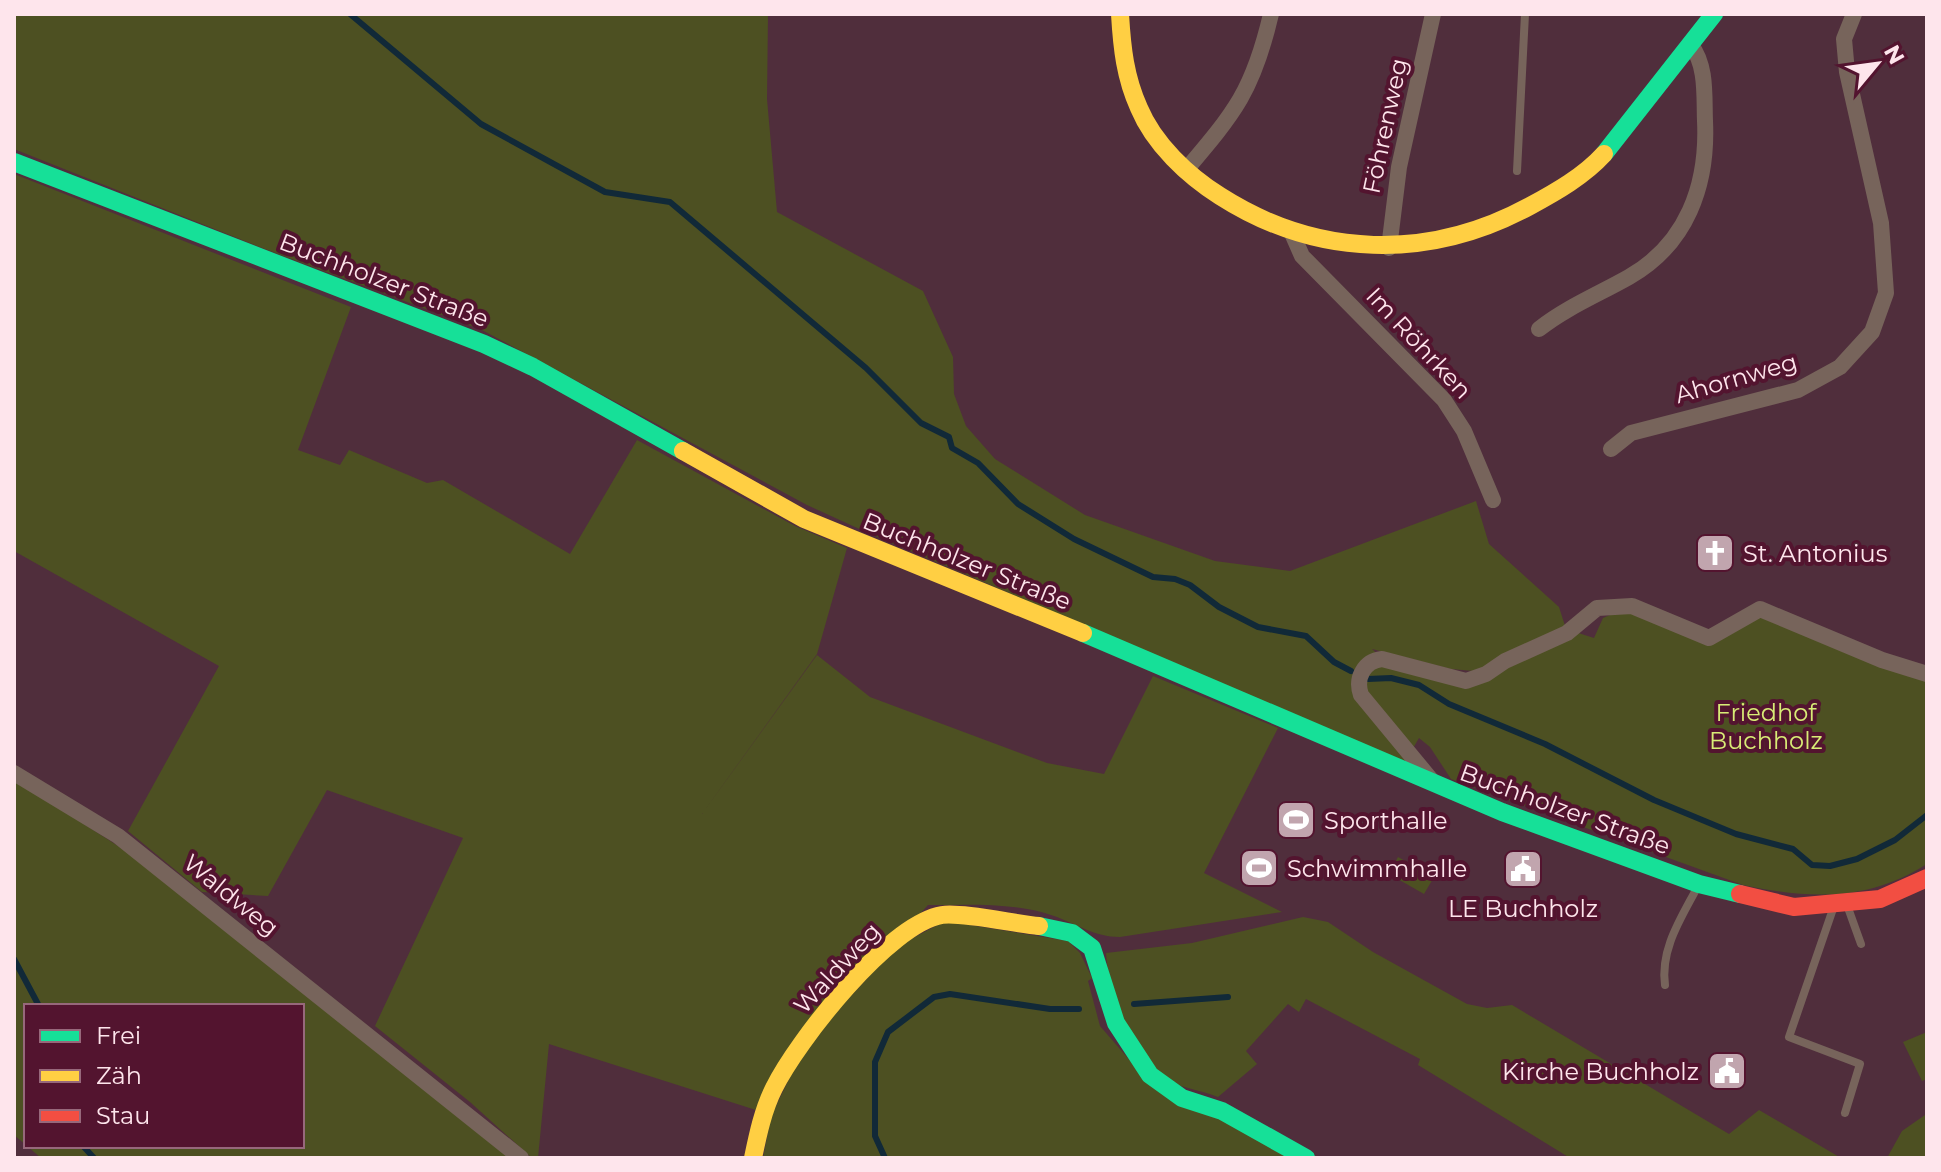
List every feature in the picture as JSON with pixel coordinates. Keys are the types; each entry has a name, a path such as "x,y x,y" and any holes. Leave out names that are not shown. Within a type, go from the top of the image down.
{"street":[{"name":"Im Röhrken","path":"1120,14 1124,69 1142,119 1160,147 1185,171 1229,204 1291,231 1337,244 1389,248 1429,244 1474,232 1516,214 1589,169 1714,14"},
{"path":"1185,171 1227,122 1248,90 1271,14"},
{"name":"Ahornweg","path":"1611,449 1631,433 1798,390 1840,367 1872,332 1886,293 1881,223 1847,72 1844,39 1854,14"},
{"name":"Föhrenweg","path":"1389,248 1399,167 1437,16"},
{"path":"1539,329 1559,314 1633,275 1664,249 1686,223 1700,190 1706,149 1702,70 1699,55 1691,45"},
{"name":"Buchholzer Straße","path":"14,162 484,344 533,367 804,519 1027,609 1437,787 1699,884 1794,907 1841,905 1904,891 1927,878"},
{"name":"Im Röhrken","path":"1291,231 1302,256 1444,400 1464,431 1493,500"},
{"path":"1437,787 1361,695 1362,670 1372,660 1382,659 1466,681 1567,633 1597,608 1632,606 1709,638 1760,609 1882,660 1927,674"},
{"name":"Waldweg","path":"14,773 118,836 521,1158"},
{"name":"Waldweg","path":"753,1158 774,1088 799,1045 897,939 927,919 942,915 1072,933 1092,948 1116,1023 1150,1075 1182,1098 1222,1111 1306,1158"}],"lane":[{"path":"1517,171 1525,14"},
{"path":"1665,985 1662,963 1666,951 1699,884"},
{"path":"1841,905 1861,944"},
{"path":"1841,905 1789,1037 1860,1064 1845,1113"}],"green space":[{"name":"Friedhof Buchholz","path":"14,14 768,14 767,99 777,212 923,291 953,357 954,394 966,426 995,459 1085,515 1215,561 1290,571 1476,501 1489,544 1559,607 1566,629 1594,638 1603,618 1624,609 1709,640 1754,615 1927,681 1927,864 1905,876 1860,891 1815,895 1768,890 1743,885 1451,779 1430,747 1419,738 1405,762 807,505 482,330 257,246 14,149","holes":["1372,649 1451,669 1474,671 1481,679 1386,662"]},
{"path":"14,174 351,307 298,450 340,465 349,450 427,483 443,480 570,554 637,440 795,526 847,548 817,654 702,814 817,655 870,697 1047,763 1104,774 1153,676 1278,728 1204,873 1282,912 1120,937 1094,932 1024,908 928,905 897,939 759,1111 549,1044 538,1158 532,1158 470,1102 375,1026 463,838 327,790 268,896 202,892 128,831 219,666 14,551"},
{"path":"14,779 132,855 509,1158 41,1158 29,1148 304,1148 304,1004 24,1004 24,1143 14,1135"},
{"path":"1398,857 1434,877 1424,894 1389,874"},
{"path":"1303,917 1328,922 1373,952 1467,1004 1487,1008 1512,1005 1729,1134 1759,1110 1841,1158 1570,1158 1418,1065 1420,1059 1306,999 1299,1012 1288,1004 1246,1051 1257,1064 1218,1097 1173,1083 1148,1066 1122,1020 1106,953 1192,943"},
{"path":"945,921 1068,941 1080,953 1092,978 1088,981 1100,1026 1146,1079 1293,1158 763,1158 771,1116 805,1046 896,947"},
{"path":"1927,1032 1927,1079 1922,1081 1903,1042"},
{"path":"1925,1115 1927,1158 1887,1158 1902,1131"}],"waterway":[{"path":"350,14 481,124 605,192 670,202 866,368 921,423 949,437 952,448 978,463 1018,504 1074,539 1153,577 1175,579 1190,585 1219,607 1258,627 1306,636 1334,662 1351,671"},
{"path":"1368,679 1391,678 1419,685 1449,704 1545,744 1654,800 1736,834 1793,849 1812,865 1830,866 1857,859 1895,840 1927,815"},
{"path":"14,959 38,1004"},
{"path":"885,1158 875,1136 875,1062 888,1032 934,997 950,994 1050,1009 1079,1009"},
{"path":"1134,1004 1228,997"},
{"path":"85,1148 94,1158"}],"traffic: fast":[{"path":"1604,154 1714,14"},
{"path":"14,162 484,344 533,367 683,451"},
{"path":"1083,633 1502,812 1699,884 1740,894"},
{"path":"1039,926 1072,933 1092,948 1116,1023 1150,1075 1182,1098 1222,1111 1306,1158"}],"traffic: slow":[{"path":"1120,14 1130,85 1153,134 1184,169 1220,196 1257,216 1295,231 1334,241 1374,245 1413,243 1453,236 1492,224 1530,206 1579,176 1604,154"},
{"path":"683,451 804,519 1083,633"},
{"path":"753,1158 774,1088 802,1042 847,987 897,939 921,923 942,915 1039,926"}],"traffic: jam":[{"path":"1740,894 1794,907 1880,899 1927,878"}],"place":[{"name":"St. Antonius","path":"1715,553"},
{"name":"Sporthalle","path":"1296,820"},
{"name":"Schwimmhalle","path":"1259,868"},
{"name":"LE Buchholz","path":"1523,869"},
{"name":"Kirche Buchholz","path":"1727,1071"}]}
